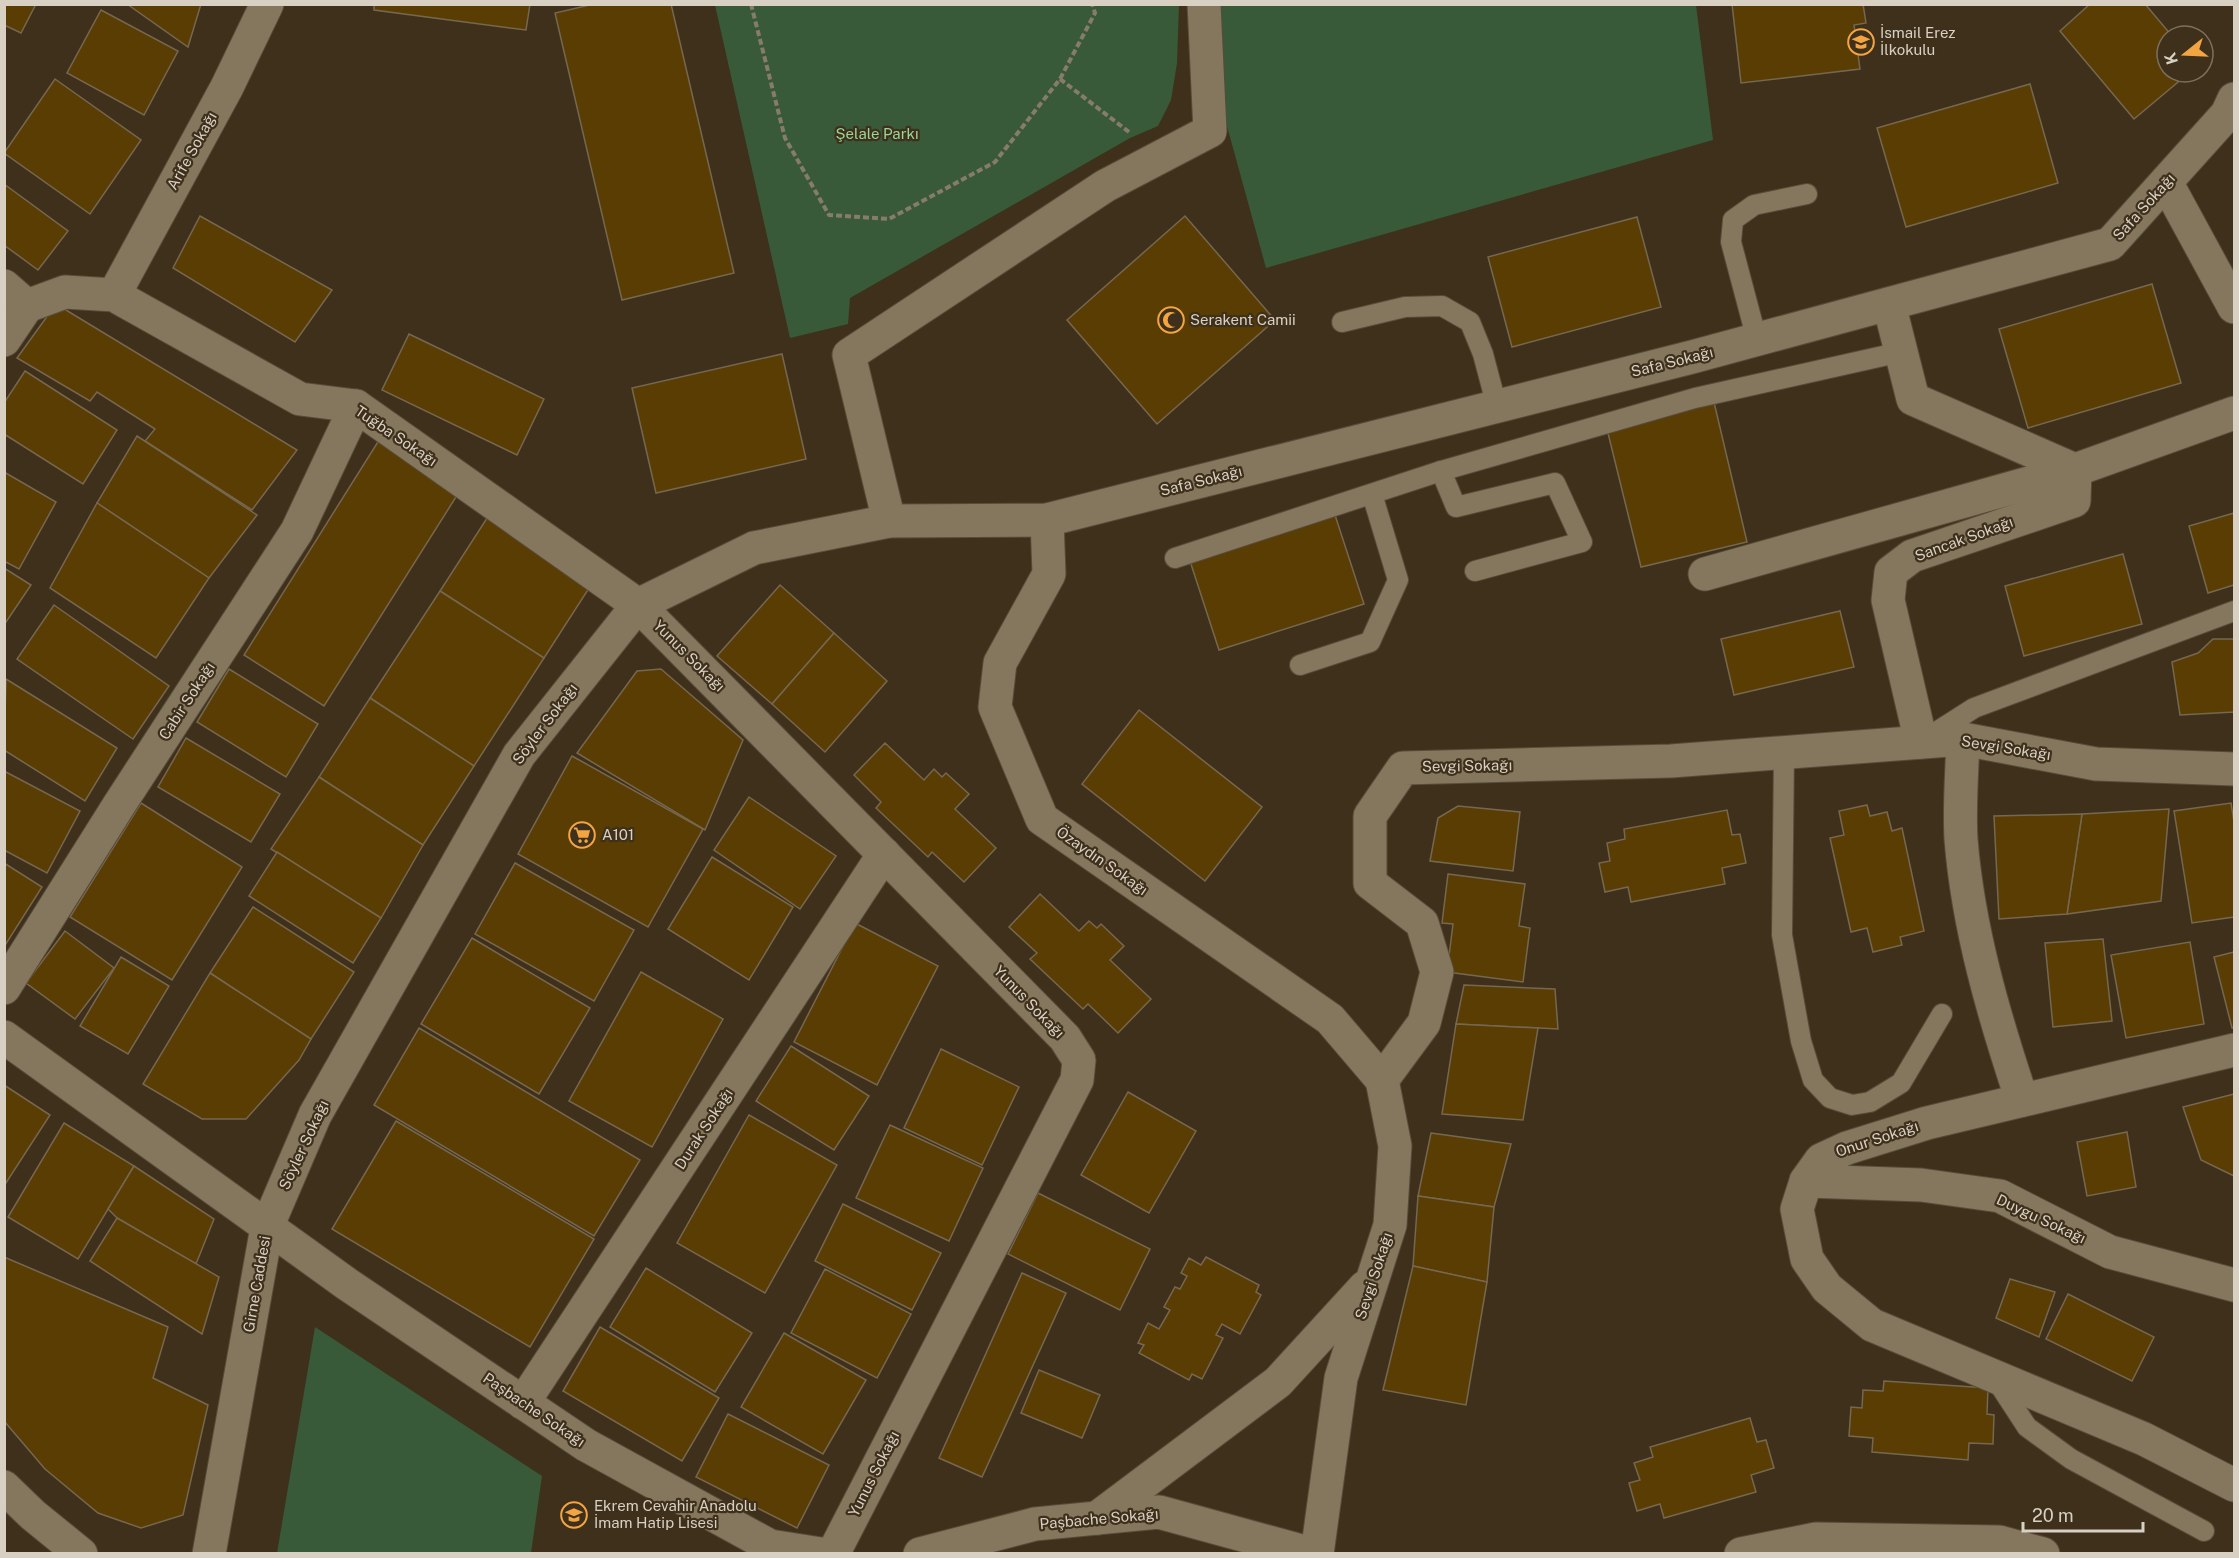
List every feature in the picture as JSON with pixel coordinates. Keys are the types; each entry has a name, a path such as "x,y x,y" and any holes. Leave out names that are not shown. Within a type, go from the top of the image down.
{"street":[{"name":"Arife Sokağı","path":"114,295 227,87 267,4"},
{"path":"889,521 849,355 1105,186 1210,131 1204,4"},
{"name":"Safa Sokağı","path":"1047,520 1757,340 2110,244 2227,114 2235,99"},
{"path":"2166,182 2235,307"},
{"name":"Tuğba Sokağı","path":"16,296 65,292 114,295 300,399 356,406 638,605"},
{"path":"4,340 16,296"},
{"path":"1889,304 1913,399 2075,470"},
{"name":"Cabir Sokağı","path":"4,988 119,805 297,531 356,406"},
{"path":"1705,574 2075,470 2235,413"},
{"name":"Sancak Sokağı","path":"1921,742 1888,600 1891,572 1912,556 2074,501 2075,470"},
{"name":"Söyler Sokağı","path":"267,1227 315,1115 519,755 638,605 754,548 889,521 1047,520"},
{"name":"Özaydın Sokağı","path":"1047,520 1049,574 1000,663 995,707 1042,819 1330,1019 1382,1080"},
{"name":"Yunus Sokağı","path":"638,605 1065,1038 1079,1060 1077,1080 833,1554"},
{"path":"1963,739 1961,838 1974,933 2006,1052 2022,1100"},
{"name":"Sevgi Sokağı","path":"1315,1554 1341,1377 1390,1225 1395,1146 1382,1080 1424,1023 1437,972 1422,923 1370,883 1370,816 1402,768 1671,761 1963,739 2096,764 2235,769"},
{"name":"Durak Sokağı","path":"524,1403 884,854"},
{"name":"Girne Caddesi","path":"4,1037 267,1227 209,1554"},
{"name":"Onur Sokağı","path":"2235,1050 1927,1123 1847,1148 1821,1160 1806,1181 1797,1209 1808,1259 1827,1288 1872,1325 2144,1439 2235,1485"},
{"name":"Duygu Sokağı","path":"1806,1181 1921,1185 2000,1196 2110,1252 2235,1285"},
{"name":"Paşbache Sokağı","path":"267,1227 586,1445 770,1546 821,1554"},
{"path":"1097,1518 1278,1382 1373,1278"},
{"path":"4,1487 33,1515 81,1554"},
{"name":"Paşbache Sokağı","path":"920,1554 1035,1524 1159,1512 1315,1554"},
{"path":"1741,1554 1816,1539 1999,1542 2043,1554"}],"lane":[{"path":"1757,340 1731,242 1733,220 1754,205 1807,194"},
{"path":"1342,322 1404,307 1442,306 1470,322 1483,354 1497,407"},
{"path":"1175,558 1441,471 1695,398 1901,352"},
{"path":"1441,471 1456,507 1555,483 1582,542 1475,571"},
{"path":"1300,665 1370,642 1398,580 1372,494"},
{"path":"1921,742 1974,708 2235,611"},
{"path":"1784,753 1782,935 1801,1041 1813,1080 1830,1098 1852,1105 1870,1102 1901,1083 1942,1014"},
{"path":"1995,1378 2027,1427 2071,1459 2204,1531"}],"path":[{"path":"751,4 785,138 829,215 889,219 995,162 1060,79 1095,13 1092,4"},
{"path":"1060,79 1161,156"}],"green space":[{"name":"Şelale Parkı","path":"715,5 1179,5 1177,63 1171,100 1158,126 1130,138 850,298 848,324 790,338"},
{"path":"1210,5 1696,5 1713,140 1266,268 1216,86"},
{"path":"315,1327 542,1476 531,1553 277,1553"}],"building":[{"path":"4,4 36,4 21,33 4,25"},
{"path":"127,4 201,4 188,47"},
{"path":"374,4 530,4 526,30 374,10"},
{"path":"594,4 671,4 734,273 622,300 555,13"},
{"path":"1732,4 1863,4 1866,23 1854,25 1860,69 1741,83"},
{"path":"2090,4 2145,4 2162,24 2155,24 2155,84 2176,84 2134,119 2060,31"},
{"path":"101,10 178,51 144,115 67,73"},
{"path":"55,79 141,140 90,214 4,153"},
{"path":"2030,84 2058,183 1906,227 1877,128"},
{"path":"4,184 68,231 38,270 4,245"},
{"path":"200,216 332,290 295,342 173,268"},
{"name":"Serakent Camii","path":"1185,216 1275,320 1157,424 1067,320"},
{"path":"1637,217 1661,307 1512,347 1488,257"},
{"path":"2152,284 2181,383 2028,428 1999,329"},
{"path":"56,304 297,450 252,510 145,441 155,429 97,392 90,401 17,358"},
{"path":"409,334 544,399 517,455 382,390"},
{"path":"782,354 806,459 656,493 632,388"},
{"path":"25,371 117,430 83,484 4,434 4,403"},
{"path":"1713,398 1747,542 1641,567 1606,425"},
{"path":"137,436 257,515 209,578 97,503"},
{"path":"381,437 461,489 324,706 244,655"},
{"path":"4,472 56,502 19,569 4,561"},
{"path":"97,503 209,578 156,658 50,588"},
{"path":"1334,512 1364,604 1219,650 1189,558"},
{"path":"2234,513 2234,585 2208,593 2189,526"},
{"path":"489,515 593,582 544,658 440,591"},
{"path":"2123,554 2142,624 2024,656 2005,586"},
{"path":"4,568 31,585 4,625"},
{"path":"780,585 834,633 772,704 717,656"},
{"path":"440,591 544,658 474,766 370,698"},
{"path":"54,605 169,686 133,739 17,659"},
{"path":"1840,611 1854,667 1734,695 1721,639"},
{"path":"834,633 887,681 825,752 772,704"},
{"path":"2213,639 2234,639 2234,712 2180,715 2172,662 2198,653"},
{"path":"229,669 318,724 286,777 197,722"},
{"path":"661,669 743,740 705,830 577,753 637,671"},
{"path":"6,679 117,748 85,801 4,750"},
{"path":"370,698 474,766 423,845 319,777"},
{"path":"1139,710 1262,807 1205,881 1082,784"},
{"path":"186,738 280,794 251,842 158,787"},
{"path":"885,743 924,780 934,769 942,777 946,773 969,794 955,809 996,848 964,882 932,852 928,857 876,808 881,802 854,775"},
{"path":"572,756 703,829 648,927 518,854"},
{"path":"4,771 80,811 47,873 4,850"},
{"path":"319,777 423,845 381,918 271,849"},
{"path":"749,797 836,856 800,909 714,850"},
{"path":"141,803 242,867 172,980 70,917"},
{"path":"2231,803 2234,822 2234,917 2192,923 2174,811"},
{"path":"1867,805 1870,816 1887,812 1892,831 1902,828 1924,931 1900,937 1902,945 1873,952 1867,928 1851,932 1830,838 1844,835 1839,811"},
{"path":"1458,806 1520,812 1513,871 1430,861 1438,818"},
{"path":"2169,809 2161,901 2067,914 2082,814"},
{"path":"1727,810 1732,835 1740,834 1746,863 1722,868 1725,884 1631,902 1628,887 1605,892 1599,863 1610,861 1607,843 1625,839 1624,829"},
{"path":"2082,814 2067,914 1999,919 1994,816"},
{"path":"277,852 381,918 353,963 249,896"},
{"path":"712,857 793,907 749,980 668,929"},
{"path":"4,863 42,887 4,947"},
{"path":"515,863 634,930 594,1001 475,934"},
{"path":"1448,874 1525,884 1519,926 1530,928 1523,982 1447,972 1453,924 1442,923"},
{"path":"1040,894 1079,931 1089,921 1097,928 1101,924 1124,946 1110,960 1151,999 1118,1033 1088,1004 1083,1009 1030,959 1037,953 1009,927"},
{"path":"253,907 354,972 311,1039 210,973"},
{"path":"855,923 938,966 877,1085 794,1042"},
{"path":"65,931 114,968 75,1019 26,983"},
{"path":"472,938 590,1008 539,1094 421,1024"},
{"path":"2103,939 2112,1021 2053,1027 2045,943"},
{"path":"2190,942 2204,1024 2126,1038 2111,955"},
{"path":"2234,952 2234,1028 2232,1028 2214,957"},
{"path":"121,957 169,986 128,1054 80,1026"},
{"path":"641,972 723,1019 652,1147 569,1101"},
{"path":"210,973 311,1039 299,1060 246,1119 202,1119 143,1084"},
{"path":"1464,985 1555,989 1558,1029 1456,1024"},
{"path":"1456,1024 1538,1028 1523,1120 1442,1114"},
{"path":"419,1028 640,1160 594,1236 374,1105"},
{"path":"791,1046 869,1096 834,1150 756,1101"},
{"path":"941,1049 1019,1087 982,1165 904,1128"},
{"path":"4,1085 50,1115 4,1186"},
{"path":"1128,1092 1196,1131 1149,1213 1081,1175"},
{"path":"2234,1094 2234,1176 2201,1160 2183,1107"},
{"path":"749,1115 837,1165 765,1293 677,1243"},
{"path":"396,1121 594,1239 530,1347 332,1229"},
{"path":"64,1123 134,1166 78,1259 8,1217"},
{"path":"890,1125 983,1168 949,1241 856,1198"},
{"path":"2127,1132 2136,1187 2087,1196 2077,1142"},
{"path":"1431,1133 1511,1144 1494,1207 1418,1196"},
{"path":"134,1166 214,1219 196,1264 117,1218 108,1209"},
{"path":"1038,1193 1150,1249 1120,1310 1008,1254"},
{"path":"1418,1196 1494,1207 1487,1282 1413,1266"},
{"path":"843,1204 941,1253 912,1310 815,1261"},
{"path":"117,1218 219,1277 202,1334 90,1261"},
{"path":"4,1257 168,1327 153,1378 208,1405 183,1515 141,1528 98,1513 45,1469 4,1421"},
{"path":"1206,1257 1259,1285 1256,1292 1261,1295 1240,1334 1222,1324 1216,1335 1223,1338 1202,1379 1192,1374 1189,1380 1139,1353 1144,1345 1138,1343 1148,1323 1159,1329 1170,1310 1164,1307 1175,1287 1180,1289 1187,1276 1181,1273 1189,1258 1201,1265"},
{"path":"1413,1266 1487,1282 1466,1405 1383,1390"},
{"path":"646,1268 752,1333 715,1392 610,1327"},
{"path":"825,1269 911,1314 877,1378 791,1333"},
{"path":"1022,1273 1066,1293 982,1477 939,1458"},
{"path":"2010,1279 2055,1292 2039,1337 1996,1318"},
{"path":"2068,1294 2154,1337 2132,1381 2046,1339"},
{"path":"600,1327 719,1398 682,1461 563,1391"},
{"path":"784,1333 866,1380 823,1454 741,1407"},
{"path":"1039,1370 1100,1395 1082,1438 1021,1413"},
{"path":"1884,1381 1988,1388 1987,1414 1994,1415 1993,1444 1969,1443 1968,1460 1872,1452 1873,1438 1849,1436 1851,1407 1862,1408 1863,1390 1883,1391"},
{"path":"728,1414 829,1465 797,1528 696,1477"},
{"path":"1750,1418 1757,1442 1766,1440 1774,1468 1751,1475 1756,1492 1664,1518 1660,1504 1637,1511 1629,1483 1640,1480 1634,1463 1653,1457 1650,1447"}],"place":[{"name":"İsmail Erez İlkokulu","path":"1861,42"},
{"name":"Serakent Camii","path":"1171,320"},
{"name":"A101","path":"582,835"},
{"name":"Ekrem Cevahir Anadolu İmam Hatip Lisesi","path":"574,1515"}]}
